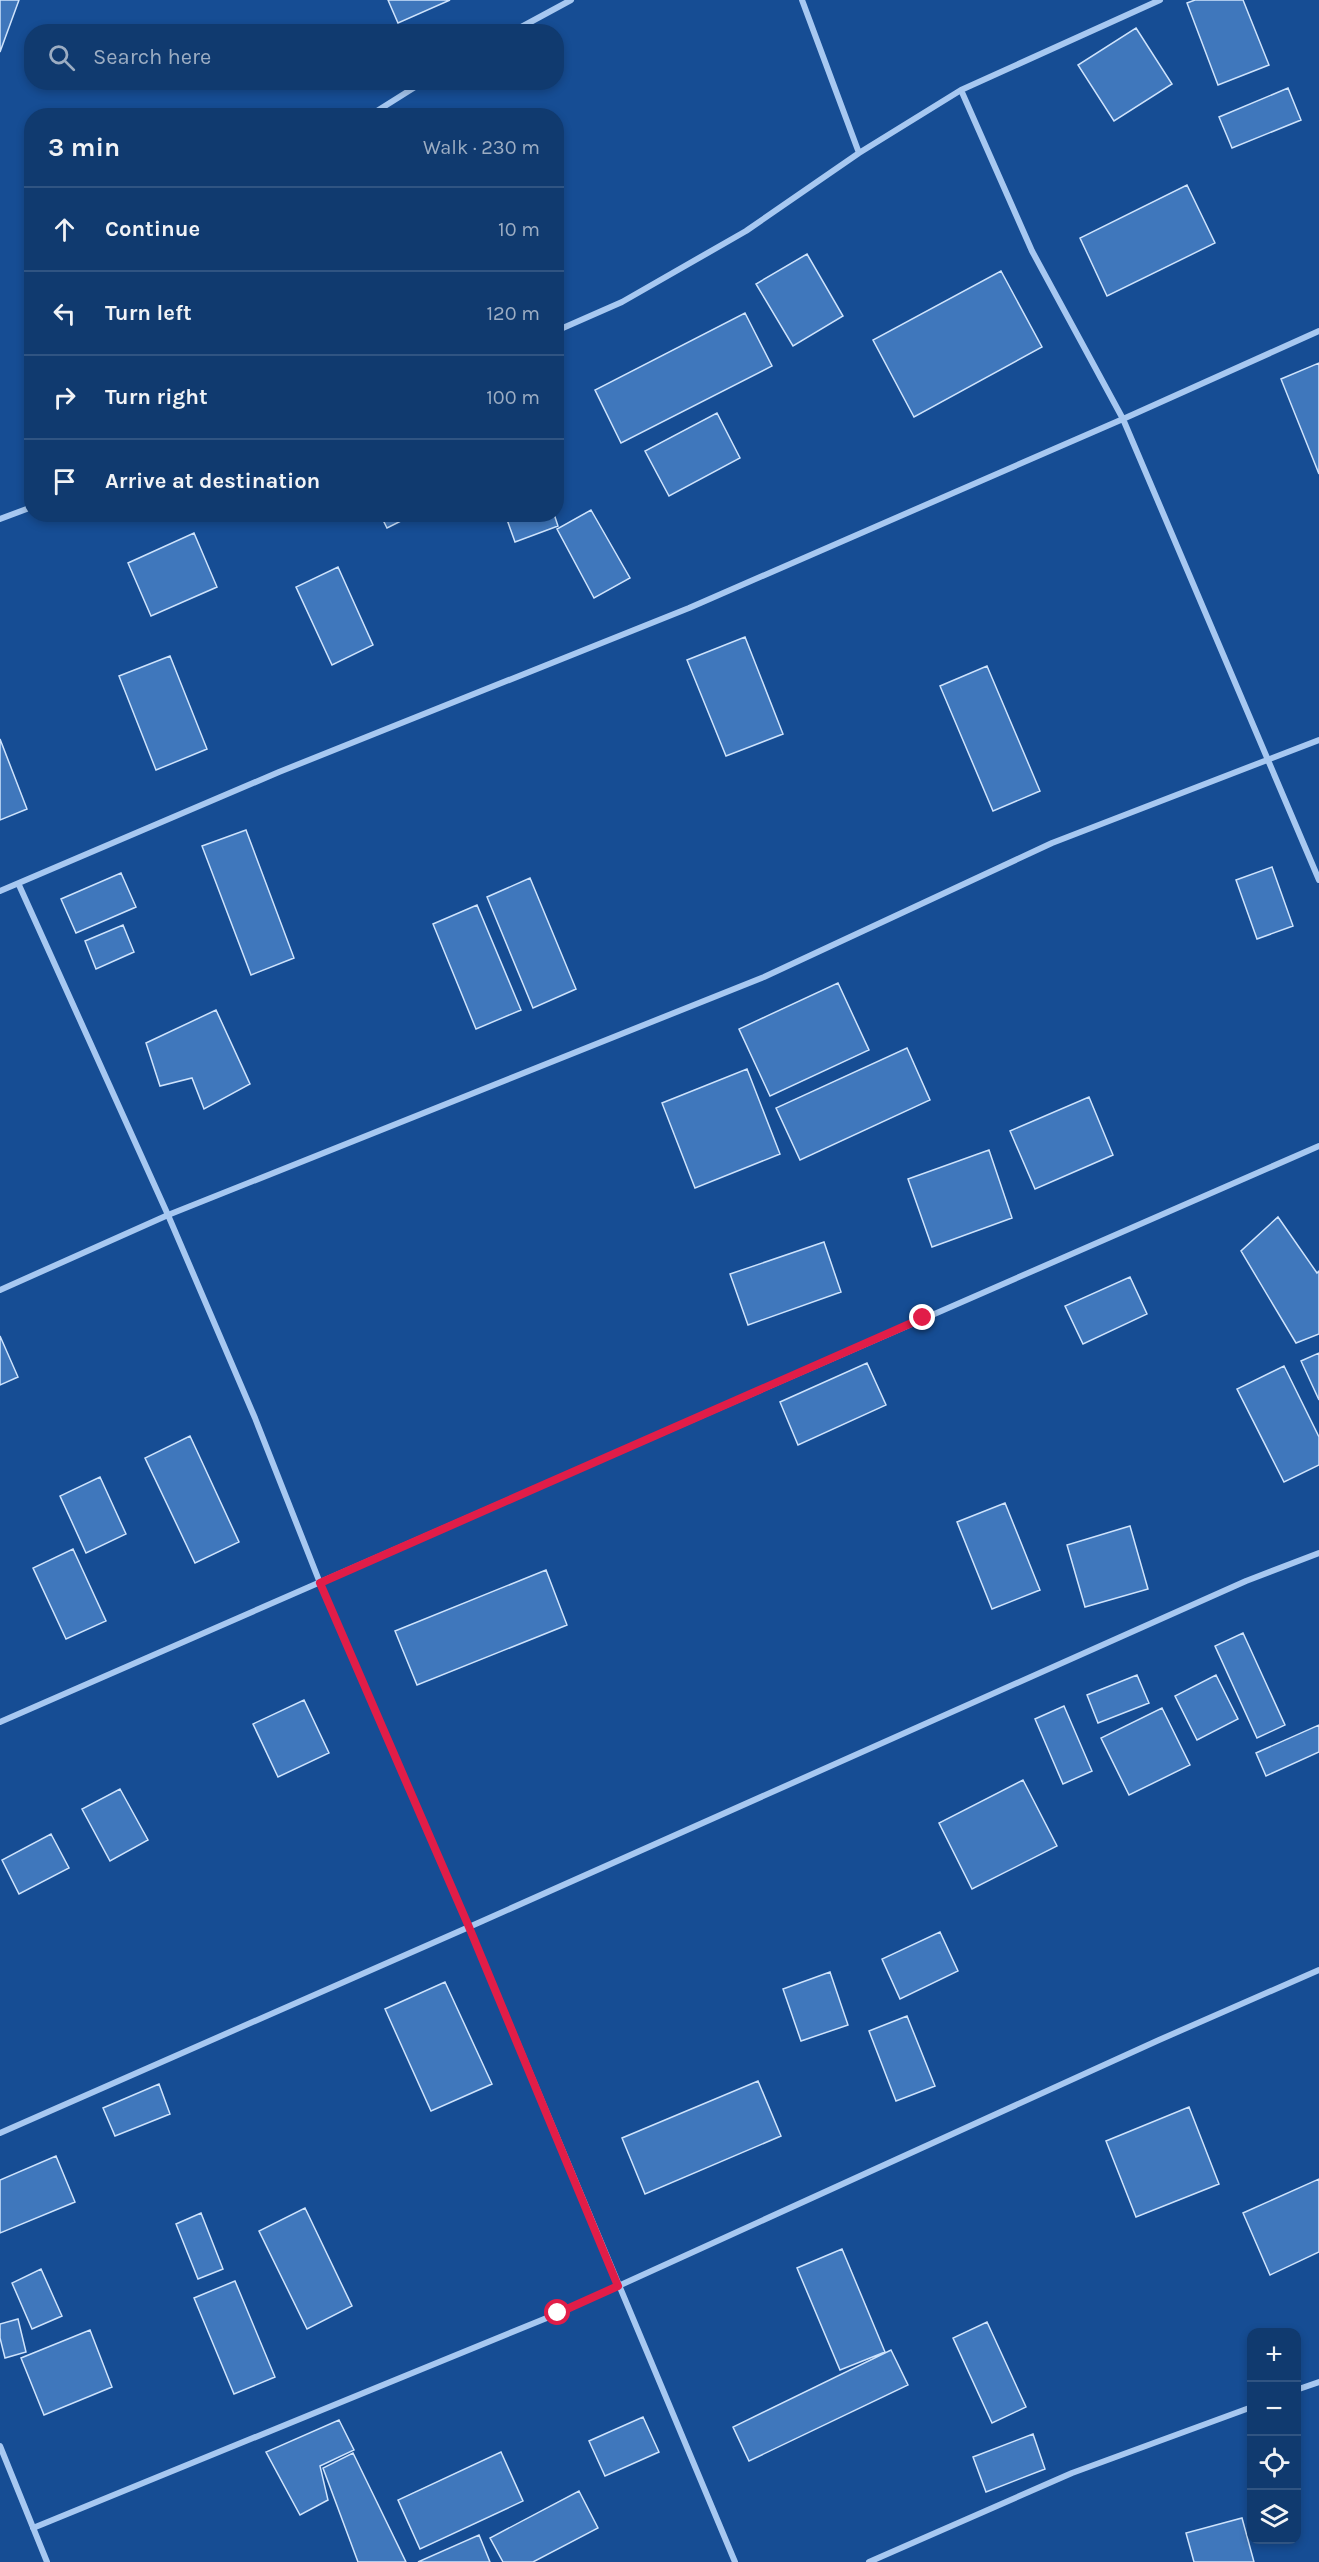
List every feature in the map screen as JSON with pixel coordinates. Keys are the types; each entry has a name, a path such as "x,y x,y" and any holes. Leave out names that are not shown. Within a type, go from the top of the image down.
{"street":[{"path":"527,24 571,0"},
{"path":"802,0 860,153"},
{"path":"564,327 622,302 746,231 860,153 961,90 1160,0"},
{"path":"382,108 410,90"},
{"path":"961,90 1032,251 1123,419 1319,880"},
{"path":"0,891 19,885 279,772 689,608 1319,331"},
{"path":"0,519 24,510"},
{"path":"0,1290 168,1215 764,977 1052,843 1319,740"},
{"path":"19,885 168,1215 255,1418 320,1583 469,1927 735,2562"},
{"path":"0,1722 1319,1146"},
{"path":"0,2133 1235,1586 1319,1553"},
{"path":"33,2528 618,2286 1137,2050 1319,1970"},
{"path":"1301,2388 1319,2382"},
{"path":"868,2562 1072,2473 1247,2408"},
{"path":"0,2446 47,2562"}],"building":[{"path":"0,0 19,0 0,52"},
{"path":"388,0 450,0 398,23"},
{"path":"1195,0 1243,0 1269,65 1218,85 1187,3"},
{"path":"1136,28 1172,84 1114,121 1078,65"},
{"path":"1288,88 1301,120 1232,148 1219,117"},
{"path":"1187,185 1215,243 1107,296 1080,238"},
{"path":"807,254 843,316 793,346 756,284"},
{"path":"1001,271 1042,347 914,417 873,340"},
{"path":"745,313 772,366 621,443 595,390"},
{"path":"1319,363 1319,474 1281,379"},
{"path":"717,413 740,458 669,496 645,451"},
{"path":"591,510 630,578 594,598 557,529"},
{"path":"384,522 399,522 387,528"},
{"path":"508,522 557,522 558,526 515,542"},
{"path":"194,533 217,587 151,616 128,563"},
{"path":"338,567 373,645 332,665 296,587"},
{"path":"745,637 783,734 726,756 687,660"},
{"path":"170,656 207,749 156,770 119,676"},
{"path":"987,666 1040,791 993,811 940,686"},
{"path":"0,739 27,809 0,820"},
{"path":"246,830 294,958 251,975 202,846"},
{"path":"1272,867 1293,926 1257,939 1236,880"},
{"path":"121,873 136,907 76,933 61,899"},
{"path":"530,878 576,989 533,1008 487,897"},
{"path":"477,905 521,1010 476,1029 433,924"},
{"path":"123,925 134,952 96,969 85,941"},
{"path":"838,983 869,1050 770,1096 739,1029"},
{"path":"216,1010 250,1084 204,1109 192,1078 160,1086 146,1043"},
{"path":"907,1048 930,1100 800,1160 776,1108"},
{"path":"747,1069 780,1154 695,1188 662,1103"},
{"path":"1089,1097 1113,1155 1035,1189 1010,1131"},
{"path":"989,1150 1012,1218 932,1247 908,1179"},
{"path":"1278,1217 1317,1273 1319,1271 1319,1334 1296,1343 1241,1251"},
{"path":"824,1242 841,1292 748,1325 730,1274"},
{"path":"1130,1277 1147,1314 1083,1344 1065,1306"},
{"path":"0,1336 18,1377 0,1385"},
{"path":"1319,1353 1319,1400 1301,1361"},
{"path":"867,1363 886,1405 798,1445 780,1402"},
{"path":"1284,1366 1319,1437 1319,1465 1284,1482 1237,1389"},
{"path":"190,1436 239,1542 195,1563 145,1458"},
{"path":"100,1477 126,1534 86,1553 60,1496"},
{"path":"1005,1503 1040,1590 992,1609 957,1522"},
{"path":"1130,1526 1148,1589 1085,1607 1067,1545"},
{"path":"73,1549 106,1621 66,1639 33,1568"},
{"path":"546,1570 567,1625 417,1685 395,1631"},
{"path":"1243,1633 1285,1725 1257,1738 1215,1646"},
{"path":"1137,1675 1149,1703 1098,1723 1087,1695"},
{"path":"1216,1675 1238,1719 1197,1740 1175,1696"},
{"path":"304,1700 329,1753 278,1777 253,1724"},
{"path":"1064,1706 1092,1771 1063,1784 1035,1719"},
{"path":"1162,1708 1190,1765 1129,1795 1101,1738"},
{"path":"1319,1725 1319,1752 1266,1776 1256,1753"},
{"path":"1023,1780 1057,1846 972,1889 939,1823"},
{"path":"120,1789 148,1840 110,1861 82,1809"},
{"path":"51,1834 69,1868 19,1894 2,1860"},
{"path":"940,1932 958,1971 900,1999 882,1959"},
{"path":"830,1972 848,2025 801,2041 783,1989"},
{"path":"445,1982 492,2084 431,2111 385,2009"},
{"path":"907,2016 935,2086 896,2101 869,2031"},
{"path":"758,2081 781,2136 645,2194 622,2138"},
{"path":"159,2084 170,2114 115,2136 103,2108"},
{"path":"1189,2107 1219,2184 1136,2217 1106,2141"},
{"path":"56,2156 75,2202 0,2233 0,2180"},
{"path":"1319,2179 1319,2252 1270,2275 1243,2213"},
{"path":"305,2208 352,2306 307,2329 259,2231"},
{"path":"201,2213 223,2269 198,2279 176,2224"},
{"path":"842,2249 885,2352 840,2370 797,2268"},
{"path":"41,2269 62,2316 32,2329 12,2283"},
{"path":"235,2281 275,2377 234,2394 194,2298"},
{"path":"18,2319 26,2352 5,2358 0,2338 0,2324"},
{"path":"987,2322 1026,2407 992,2423 953,2338"},
{"path":"90,2330 112,2387 44,2415 21,2358"},
{"path":"891,2350 908,2385 749,2461 733,2427"},
{"path":"643,2417 659,2452 605,2476 589,2441"},
{"path":"339,2420 354,2450 320,2466 328,2500 300,2515 266,2452"},
{"path":"1033,2434 1045,2469 986,2492 973,2457"},
{"path":"501,2452 523,2501 420,2549 398,2500"},
{"path":"353,2453 406,2562 358,2562 323,2468"},
{"path":"579,2491 598,2528 533,2562 503,2562 490,2538"},
{"path":"1242,2518 1247,2544 1249,2544 1254,2562 1194,2562 1186,2533"},
{"path":"479,2535 490,2562 418,2562"}],"route":[{"path":"558,2313 618,2286 469,1927 320,1583 923,1318"}]}
